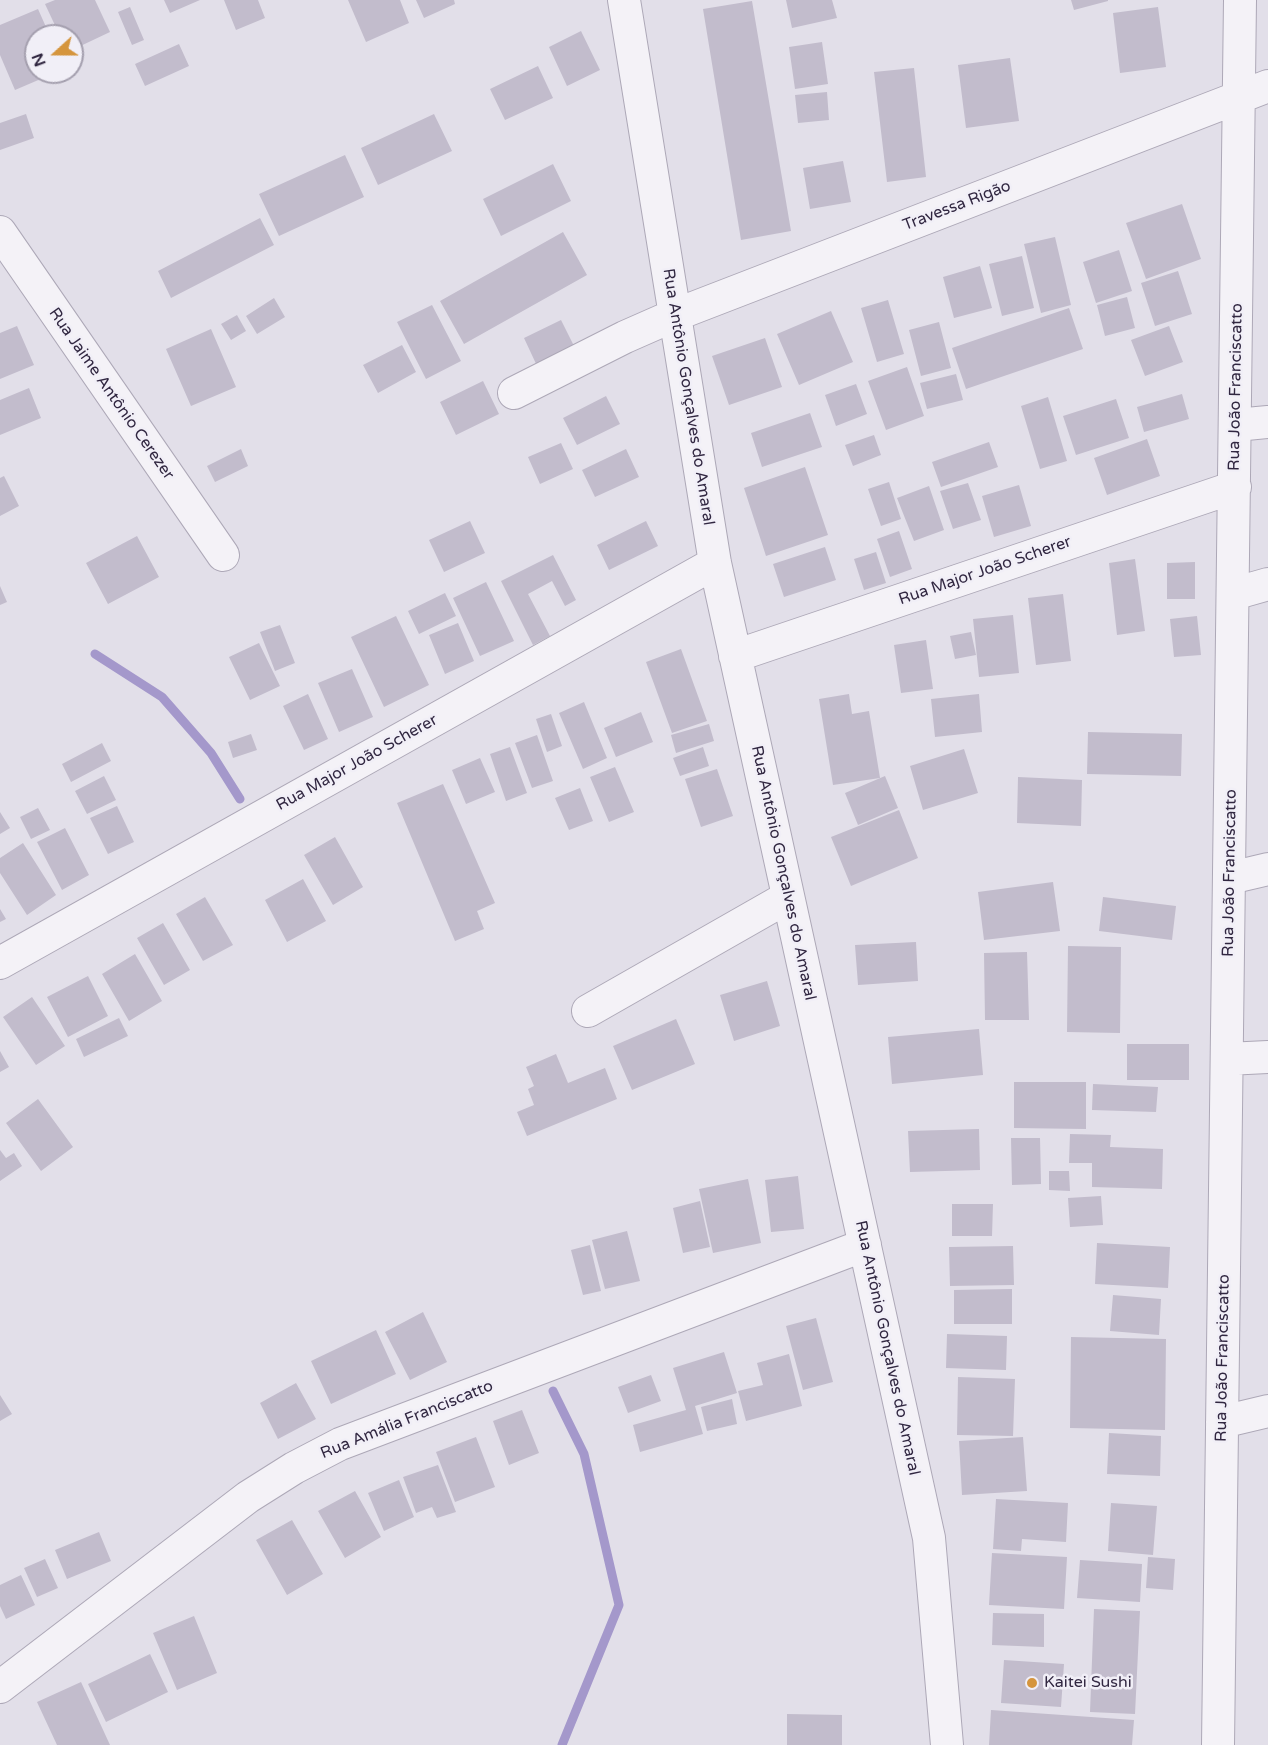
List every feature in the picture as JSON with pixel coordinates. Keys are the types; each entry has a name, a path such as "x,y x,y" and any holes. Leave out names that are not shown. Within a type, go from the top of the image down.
{"street":[{"name":"Rua Antônio Gonçalves do Amaral","path":"624,0 715,563 929,1538 947,1745"},
{"name":"Rua João Franciscatto","path":"1218,1745 1236,425 1254,91 1240,0"},
{"name":"Travessa Rigão","path":"514,393 625,337 675,315 1254,91"},
{"name":"Rua Jaime Antônio Cerezer","path":"0,232 223,555"},
{"path":"1236,425 1268,422"},
{"name":"Rua Major João Scherer","path":"735,656 1235,487"},
{"name":"Rua Major João Scherer","path":"0,963 715,563"},
{"path":"1233,594 1268,584"},
{"path":"1230,878 1268,869"},
{"path":"588,1011 788,897"},
{"path":"1227,1059 1268,1058"},
{"name":"Rua Amália Franciscatto","path":"0,1687 248,1497 294,1468 340,1444 865,1245"},
{"path":"1222,1422 1268,1411"}],"building":[{"path":"55,0 95,0 110,32 84,44 84,24 54,24 45,4"},
{"path":"164,0 200,0 170,13"},
{"path":"224,0 258,0 265,18 236,30"},
{"path":"348,0 400,0 409,23 366,42"},
{"path":"416,0 454,0 455,4 424,18"},
{"path":"786,0 832,0 837,18 792,28"},
{"path":"1071,0 1108,0 1108,1 1074,10"},
{"path":"752,1 791,231 741,240 703,9"},
{"path":"130,7 144,40 132,45 118,12"},
{"path":"1158,7 1166,67 1120,73 1113,13"},
{"path":"38,9 45,24 24,24 24,84 29,84 15,90 0,55 0,25"},
{"path":"581,31 600,70 567,86 549,47"},
{"path":"822,42 828,84 795,89 789,47"},
{"path":"179,44 189,66 145,86 135,64"},
{"path":"1010,58 1019,121 966,128 958,65"},
{"path":"538,66 553,98 505,120 490,89"},
{"path":"914,68 926,177 887,182 874,72"},
{"path":"827,92 829,120 798,123 795,95"},
{"path":"26,114 34,138 0,150 0,123"},
{"path":"434,114 452,151 378,185 361,148"},
{"path":"345,155 364,197 279,236 259,194"},
{"path":"843,161 851,202 810,209 803,168"},
{"path":"553,164 571,201 501,236 483,199"},
{"path":"1182,204 1201,259 1146,279 1126,223"},
{"path":"260,218 274,245 171,298 158,271"},
{"path":"563,232 587,275 464,344 440,301"},
{"path":"1055,237 1071,305 1041,313 1024,244"},
{"path":"1119,250 1132,291 1096,303 1083,262"},
{"path":"1022,256 1034,308 1002,316 989,264"},
{"path":"980,266 992,308 954,318 943,277"},
{"path":"1178,271 1192,314 1155,326 1141,283"},
{"path":"1127,297 1135,328 1105,336 1097,305"},
{"path":"274,298 285,317 257,334 246,316"},
{"path":"888,300 904,354 877,362 861,308"},
{"path":"432,305 461,361 426,379 397,322"},
{"path":"1069,308 1083,349 966,389 952,348"},
{"path":"831,311 853,362 799,385 777,334"},
{"path":"237,315 246,331 231,340 221,324"},
{"path":"561,320 576,350 538,368 524,338"},
{"path":"939,322 951,368 921,376 909,330"},
{"path":"17,326 34,365 0,379 0,333"},
{"path":"1169,326 1183,362 1145,376 1131,340"},
{"path":"211,329 236,387 191,406 166,349"},
{"path":"765,338 782,387 729,405 712,356"},
{"path":"402,345 416,372 378,393 363,365"},
{"path":"907,367 924,416 886,430 868,381"},
{"path":"956,374 963,400 927,409 920,383"},
{"path":"483,381 499,414 456,435 440,402"},
{"path":"856,384 867,414 836,426 825,395"},
{"path":"29,388 41,418 0,435 0,400"},
{"path":"1182,394 1189,419 1144,432 1137,407"},
{"path":"606,396 620,424 577,445 563,418"},
{"path":"1048,397 1067,461 1040,469 1021,406"},
{"path":"1116,399 1129,438 1076,455 1063,416"},
{"path":"810,413 822,447 762,467 751,433"},
{"path":"874,435 881,455 853,466 845,445"},
{"path":"1147,439 1160,476 1107,495 1094,458"},
{"path":"989,442 998,467 941,487 932,462"},
{"path":"561,443 573,469 540,484 528,457"},
{"path":"241,449 248,466 215,482 207,466"},
{"path":"626,449 639,477 595,497 582,470"},
{"path":"805,467 828,535 766,556 744,488"},
{"path":"4,476 19,506 0,516 0,478"},
{"path":"889,482 901,519 881,526 868,489"},
{"path":"968,483 981,520 953,529 940,491"},
{"path":"1019,485 1031,526 994,537 982,496"},
{"path":"929,486 944,530 914,541 897,498"},
{"path":"470,521 485,553 444,572 429,540"},
{"path":"646,521 658,546 609,570 597,545"},
{"path":"899,531 912,569 890,577 877,539"},
{"path":"137,536 159,577 108,604 86,563"},
{"path":"825,547 836,580 784,597 773,564"},
{"path":"876,552 886,583 864,590 854,559"},
{"path":"553,555 576,600 565,606 552,581 528,594 550,636 533,645 501,581"},
{"path":"1135,559 1145,631 1117,635 1109,563"},
{"path":"1195,562 1195,599 1167,599 1167,563"},
{"path":"486,582 514,641 480,656 453,598"},
{"path":"0,586 7,602 0,605"},
{"path":"445,593 456,616 419,634 408,611"},
{"path":"1063,594 1071,661 1036,665 1028,598"},
{"path":"1013,615 1019,673 979,677 973,619"},
{"path":"396,616 429,685 384,707 351,637"},
{"path":"1197,616 1201,655 1174,657 1170,619"},
{"path":"458,623 474,661 445,674 429,635"},
{"path":"280,625 295,663 275,671 260,632"},
{"path":"971,632 976,655 955,659 950,636"},
{"path":"926,640 933,689 901,693 894,645"},
{"path":"259,643 280,686 250,700 229,657"},
{"path":"681,649 707,721 672,733 646,662"},
{"path":"352,669 373,717 339,732 318,683"},
{"path":"308,694 328,739 304,750 283,706"},
{"path":"849,694 852,714 869,711 880,778 833,785 819,699"},
{"path":"979,694 982,732 935,737 931,699"},
{"path":"584,702 607,758 583,769 559,713"},
{"path":"641,712 653,742 616,757 604,728"},
{"path":"551,714 562,746 547,752 536,719"},
{"path":"709,724 714,741 676,753 671,735"},
{"path":"1088,732 1182,734 1181,776 1087,774"},
{"path":"251,734 257,750 233,758 228,742"},
{"path":"537,735 553,781 532,788 515,743"},
{"path":"102,743 111,761 71,782 62,764"},
{"path":"510,747 527,793 506,801 490,754"},
{"path":"703,747 709,766 680,776 673,758"},
{"path":"964,749 978,793 923,810 910,766"},
{"path":"480,758 495,792 466,804 452,770"},
{"path":"615,767 634,812 609,822 590,777"},
{"path":"717,769 733,816 701,827 685,779"},
{"path":"104,776 116,800 87,814 75,791"},
{"path":"885,776 898,808 858,825 845,793"},
{"path":"1018,777 1082,780 1081,826 1017,823"},
{"path":"443,784 495,903 477,911 484,929 455,941 397,803"},
{"path":"580,788 593,821 569,830 555,798"},
{"path":"117,806 134,842 108,854 90,818"},
{"path":"38,808 50,830 31,839 20,817"},
{"path":"899,810 918,858 851,886 831,837"},
{"path":"0,812 10,828 0,834"},
{"path":"65,828 89,875 62,890 37,842"},
{"path":"335,837 363,887 333,905 304,855"},
{"path":"23,843 56,895 27,915 0,873 0,858"},
{"path":"303,879 326,921 287,942 265,900"},
{"path":"1053,882 1060,931 984,940 978,892"},
{"path":"205,897 233,945 203,961 176,914"},
{"path":"1103,897 1176,906 1172,940 1099,931"},
{"path":"0,909 6,919 0,922"},
{"path":"163,923 190,970 164,985 137,938"},
{"path":"916,942 918,981 858,985 855,945"},
{"path":"1068,946 1121,947 1120,1033 1067,1032"},
{"path":"1027,952 1029,1020 985,1020 984,953"},
{"path":"135,954 162,1001 129,1021 102,974"},
{"path":"88,976 108,1016 68,1037 47,997"},
{"path":"767,981 780,1026 734,1041 720,995"},
{"path":"32,997 65,1046 36,1065 3,1017"},
{"path":"119,1018 128,1036 84,1057 76,1039"},
{"path":"676,1019 695,1064 632,1090 613,1046"},
{"path":"979,1029 983,1075 892,1084 888,1037"},
{"path":"1127,1044 1189,1044 1189,1080 1127,1080"},
{"path":"0,1051 9,1067 0,1072"},
{"path":"556,1054 568,1083 605,1068 617,1099 527,1136 517,1112 534,1105 528,1089 534,1086 526,1067"},
{"path":"1014,1082 1086,1082 1086,1129 1014,1128"},
{"path":"1093,1084 1158,1087 1156,1112 1092,1110"},
{"path":"38,1099 73,1147 41,1171 6,1123"},
{"path":"979,1129 980,1170 910,1172 908,1131"},
{"path":"1070,1134 1111,1135 1110,1147 1163,1149 1162,1189 1092,1187 1092,1163 1069,1163"},
{"path":"1011,1138 1040,1138 1041,1184 1012,1185"},
{"path":"0,1150 6,1158 14,1153 22,1166 0,1181"},
{"path":"1049,1171 1069,1171 1070,1191 1049,1190"},
{"path":"798,1176 804,1229 771,1232 765,1180"},
{"path":"748,1179 761,1243 713,1253 699,1189"},
{"path":"1101,1196 1103,1225 1070,1227 1068,1198"},
{"path":"700,1201 710,1247 683,1253 673,1208"},
{"path":"952,1204 993,1204 992,1236 952,1236"},
{"path":"627,1231 640,1281 605,1289 592,1240"},
{"path":"1097,1243 1170,1247 1168,1288 1095,1284"},
{"path":"590,1245 601,1291 583,1295 571,1250"},
{"path":"1013,1246 1014,1285 950,1286 949,1247"},
{"path":"1012,1289 1012,1324 954,1324 954,1290"},
{"path":"1113,1295 1161,1299 1159,1335 1110,1331"},
{"path":"423,1312 447,1362 410,1380 385,1332"},
{"path":"816,1318 833,1382 803,1390 786,1326"},
{"path":"376,1330 396,1374 331,1404 311,1361"},
{"path":"947,1334 1007,1336 1006,1370 946,1368"},
{"path":"1071,1337 1166,1339 1165,1430 1070,1428"},
{"path":"724,1352 737,1393 695,1406 703,1434 640,1452 633,1425 686,1410 673,1368"},
{"path":"789,1354 802,1406 746,1421 738,1391 763,1385 757,1363"},
{"path":"651,1375 661,1401 628,1413 618,1387"},
{"path":"958,1377 1015,1379 1013,1436 957,1435"},
{"path":"296,1383 316,1419 278,1439 260,1403"},
{"path":"0,1395 12,1414 0,1421"},
{"path":"732,1399 737,1424 707,1431 701,1407"},
{"path":"522,1410 539,1453 509,1465 493,1421"},
{"path":"1109,1433 1161,1436 1160,1476 1107,1474"},
{"path":"476,1437 495,1487 455,1502 436,1452"},
{"path":"1023,1437 1027,1491 962,1495 959,1441"},
{"path":"438,1465 456,1512 437,1518 432,1507 416,1513 403,1477"},
{"path":"399,1480 414,1517 384,1531 368,1493"},
{"path":"355,1491 381,1537 345,1558 318,1511"},
{"path":"996,1499 1068,1503 1066,1542 1022,1539 1021,1551 993,1549"},
{"path":"1111,1503 1157,1506 1153,1555 1108,1551"},
{"path":"292,1520 323,1574 287,1595 256,1540"},
{"path":"99,1532 111,1561 67,1579 55,1550"},
{"path":"992,1553 1067,1557 1064,1609 989,1605"},
{"path":"1148,1557 1175,1559 1173,1590 1146,1588"},
{"path":"45,1559 58,1588 37,1597 24,1568"},
{"path":"1080,1560 1142,1564 1140,1602 1077,1598"},
{"path":"21,1575 35,1605 6,1619 0,1606 0,1585"},
{"path":"1094,1609 1140,1611 1135,1714 1090,1712"},
{"path":"993,1613 1044,1614 1044,1647 992,1645"},
{"path":"194,1616 217,1673 177,1690 153,1633"},
{"path":"150,1654 168,1692 106,1722 88,1684"},
{"name":"Kaitei Sushi","path":"1004,1660 1064,1664 1061,1707 1001,1703"},
{"path":"81,1682 110,1745 57,1745 37,1702"},
{"path":"991,1710 1134,1720 1132,1745 989,1745"},
{"path":"787,1714 842,1715 842,1745 787,1745"}],"waterway":[{"path":"95,654 162,697 211,753 240,799"},
{"path":"553,1391 584,1454 619,1605 562,1745"}],"place":[{"name":"Kaitei Sushi","path":"1032,1683"}]}
